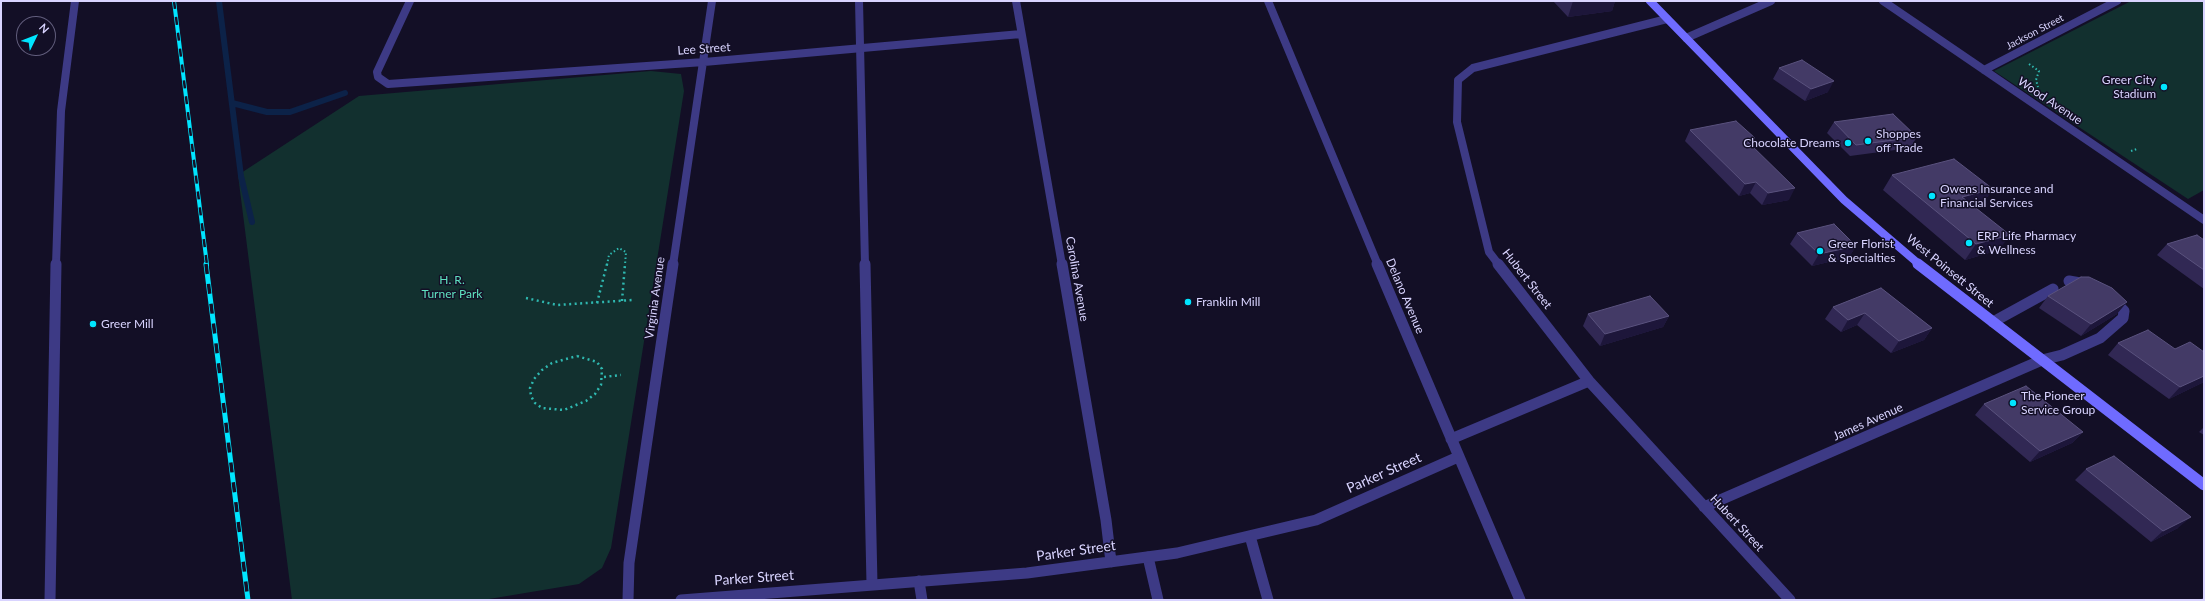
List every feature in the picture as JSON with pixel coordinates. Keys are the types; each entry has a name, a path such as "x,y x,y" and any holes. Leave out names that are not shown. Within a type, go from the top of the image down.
{"main road":[{"name":"West Poinsett Street","path":"1650,1 1798,156 1841,197 1910,257 2204,485"}],"street":[{"path":"50,600 53,349 61,111 75,1"},
{"name":"Lee Street","path":"410,1 378,72 378,77 388,84 704,62 1021,34"},
{"name":"Virginia Avenue","path":"628,600 630,555 712,1"},
{"path":"859,1 872,584"},
{"name":"Carolina Avenue","path":"1016,1 1106,520 1111,562"},
{"name":"Delano Avenue","path":"1268,1 1458,457 1520,600"},
{"path":"1686,38 1771,1"},
{"name":"Wood Avenue","path":"1883,1 2203,218"},
{"name":"Jackson Street","path":"1984,70 2117,1"},
{"name":"Hubert Street","path":"1667,19 1473,68 1458,80 1456,122 1489,252 1589,380 1790,600"},
{"path":"2068,281 2081,282 2094,288"},
{"path":"1993,322 2053,289"},
{"name":"James Avenue","path":"1704,507 2042,360 2062,355 2100,338 2123,318 2124,311 2106,294"},
{"path":"1451,439 1589,380"},
{"name":"Parker Street","path":"682,600 715,596 1027,573 1177,553 1316,520 1458,457"},
{"path":"1250,536 1268,600"},
{"path":"1148,557 1158,600"},
{"path":"919,581 922,600"}],"path":[{"path":"2011,55 2039,71 2036,80 2042,92"},
{"path":"2125,147 2136,154"},
{"path":"2131,151 2137,149"},
{"path":"597,303 609,254 619,248 626,252 622,301"},
{"path":"526,298 557,305 633,300"},
{"path":"577,356 588,358 597,362 602,369 604,377 601,386 595,394 586,401 564,410 542,408 535,403 531,396 530,388 534,379 542,370 564,358 577,356"},
{"path":"604,377 621,375"}],"green space":[{"path":"2131,1 2204,1 2204,190 2188,199 1994,71"},
{"name":"H. R. Turner Park","path":"651,71 681,74 684,91 611,548 602,568 579,584 483,600 292,600 238,175 359,96"}],"building":[{"path":"1802,60 1834,81 1811,89 1779,68"},
{"path":"1893,114 1917,137 1856,145 1834,122"},
{"path":"1736,121 1755,138 1746,140 1795,188 1768,193 1756,182 1745,184 1690,130"},
{"path":"1954,159 1993,189 1962,197 2010,235 1976,244 1892,175"},
{"path":"1834,224 1856,246 1819,254 1797,233"},
{"path":"2197,235 2204,240 2204,270 2167,244"},
{"path":"2081,277 2089,277 2112,288 2127,302 2091,324 2048,296"},
{"path":"1881,288 1932,328 1899,341 1865,313 1848,320 1833,307"},
{"path":"1650,296 1669,316 1605,334 1588,314"},
{"path":"2148,330 2175,349 2190,342 2204,352 2204,376 2180,387 2118,343"},
{"path":"2026,386 2083,432 2040,451 1984,404"},
{"path":"2114,456 2191,517 2163,531 2086,469"}],"waterway":[{"path":"219,1 241,176 252,222"},
{"path":"232,103 267,112 290,112 345,93"}],"railway":[{"path":"174,1 207,265"},
{"path":"206,264 248,600"}],"place":[{"name":"Greer City Stadium","path":"2164,87"},
{"name":"Shoppes off Trade","path":"1868,141"},
{"name":"Chocolate Dreams","path":"1848,143"},
{"name":"Owens Insurance and Financial Services","path":"1932,196"},
{"name":"ERP Life Pharmacy & Wellness","path":"1969,243"},
{"name":"Greer Florist & Specialties","path":"1820,251"},
{"name":"Franklin Mill","path":"1188,302"},
{"name":"Greer Mill","path":"93,324"},
{"name":"The Pioneer Service Group","path":"2013,403"}]}
